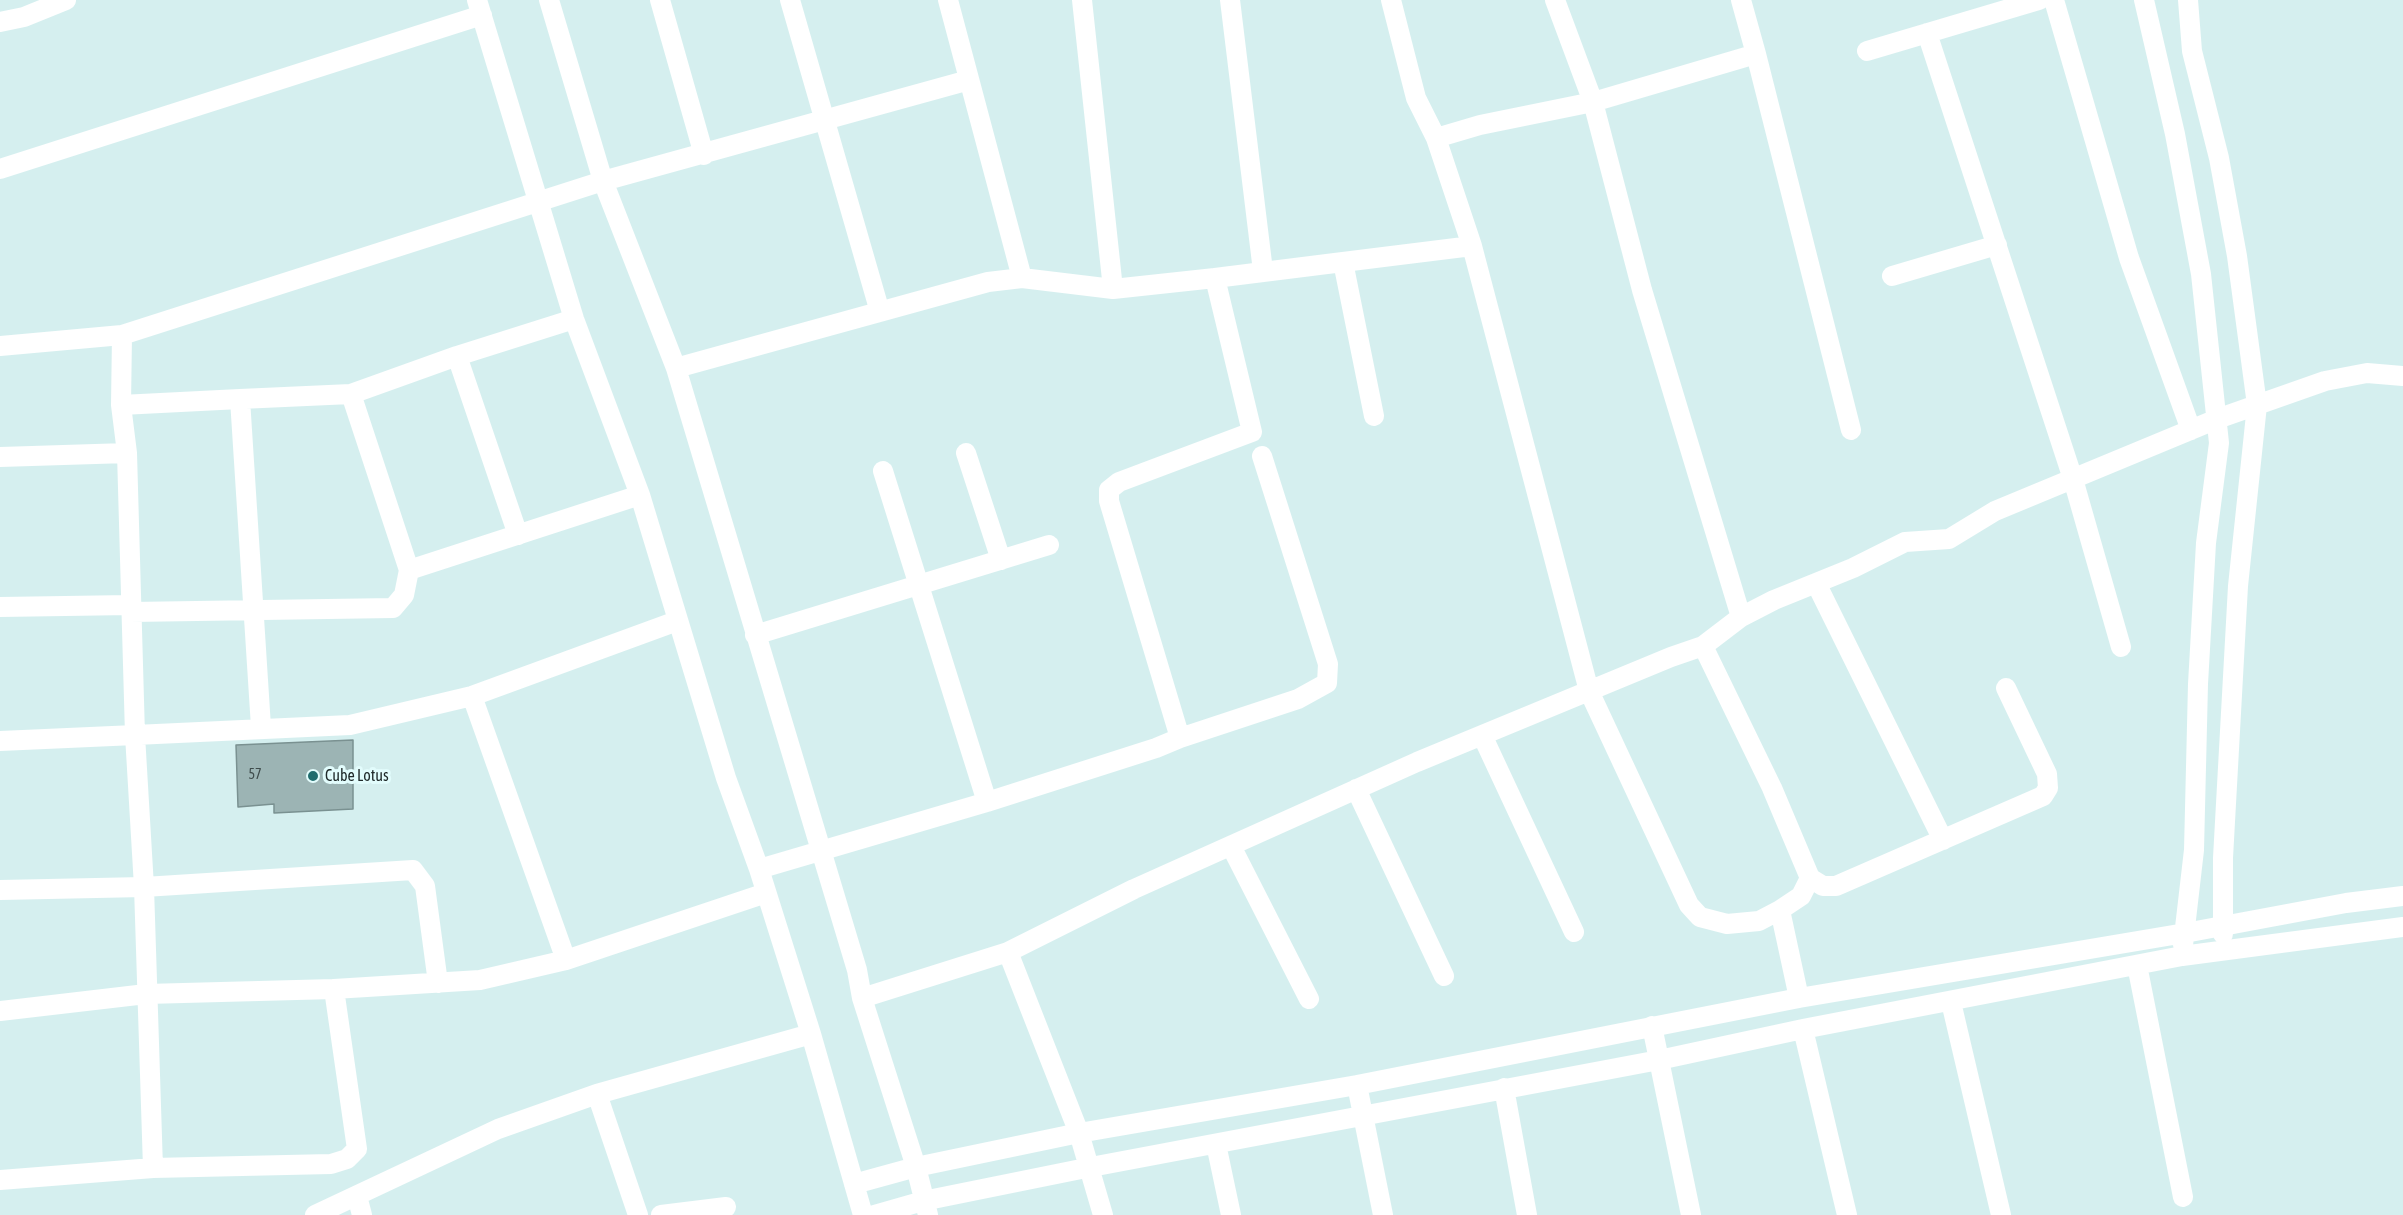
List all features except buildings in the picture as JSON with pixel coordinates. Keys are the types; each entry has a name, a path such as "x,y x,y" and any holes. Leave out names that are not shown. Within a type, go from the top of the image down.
{"street":[{"path":"549,0 603,181 676,368 857,970 862,998 916,1167 926,1208"},
{"path":"660,0 704,155"},
{"path":"790,0 880,312"},
{"path":"948,0 1022,278"},
{"path":"1082,0 1113,289"},
{"path":"1230,0 1263,271"},
{"path":"1391,0 1416,98 1436,138 1472,246 1589,691 1689,905 1700,917 1727,924 1759,921 1802,896 1810,878"},
{"path":"1555,0 1593,102 1642,290 1741,618"},
{"path":"1741,0 1851,430"},
{"path":"1867,51 2039,0"},
{"path":"2054,0 2129,258 2190,430"},
{"path":"2144,0 2175,134 2201,274 2219,443 2206,543 2198,684 2194,850 2182,956"},
{"path":"2188,0 2192,51 2219,158 2237,256 2257,405 2238,586 2223,858 2222,953"},
{"path":"0,22 24,17 55,2"},
{"path":"0,169 480,8 574,319 640,495 726,778 759,869 811,1034 863,1215"},
{"path":"1927,33 2073,479 2121,647"},
{"path":"1436,138 1480,125 1593,102 1756,54"},
{"path":"0,346 122,335 603,181 704,155 969,80"},
{"path":"1892,276 1997,245"},
{"path":"676,368 988,282 1022,278 1113,289 1215,279 1263,271 1472,246"},
{"path":"1344,262 1374,416"},
{"path":"1180,738 1109,501 1109,490 1119,482 1252,432 1215,279"},
{"path":"121,405 351,394 458,356 574,319"},
{"path":"122,335 121,405 127,453 135,735 144,886 153,1168"},
{"path":"458,356 518,535"},
{"path":"862,998 1008,952 1134,889 1356,789 1482,735 1703,646 1741,618 1905,542 1948,539 1995,511 2217,419 2325,381 2367,373 2403,376"},
{"path":"0,607 254,610 393,608 404,595 409,570 351,394"},
{"path":"240,399 261,727"},
{"path":"0,457 127,453"},
{"path":"966,453 1001,560"},
{"path":"759,869 987,802 1156,748 1298,699 1328,683 1328,664 1262,456"},
{"path":"883,471 987,802"},
{"path":"409,570 640,495"},
{"path":"755,635 918,587 1049,545"},
{"path":"1816,583 1943,840"},
{"path":"0,741 261,727 350,725 472,696 677,621"},
{"path":"1703,646 1772,788 1810,878 1823,886 1836,886 2043,796 2048,788 2047,774 2006,688"},
{"path":"472,696 566,960"},
{"path":"1482,735 1574,932"},
{"path":"1356,789 1444,976"},
{"path":"1231,846 1309,999"},
{"path":"0,890 144,886 413,870 425,886 438,983"},
{"path":"0,1011 146,994 334,989 480,981 566,960 766,893"},
{"path":"854,1184 916,1167 1079,1133 1357,1085 1799,998 2185,933 2224,923 2403,896"},
{"path":"1780,910 1799,998"},
{"path":"874,1215 926,1208 1091,1167 1659,1060 1803,1029 2182,956 2222,953 2403,927"},
{"path":"1008,952 1079,1133 1091,1167 1103,1215"},
{"path":"2138,965 2183,1197"},
{"path":"0,1180 153,1168 331,1164 347,1159 357,1149 334,989"},
{"path":"1951,1002 2001,1215"},
{"path":"1652,1026 1691,1215"},
{"path":"1803,1029 1847,1215"},
{"path":"315,1215 334,1211 357,1196 498,1129 597,1094 811,1034"},
{"path":"1357,1085 1383,1215"},
{"path":"1504,1088 1527,1215"},
{"path":"597,1094 638,1215"},
{"path":"1216,1144 1231,1215"},
{"path":"357,1196 362,1215"},
{"path":"661,1215 726,1207"}],"place":[{"name":"Cube Lotus","path":"313,776"}]}
